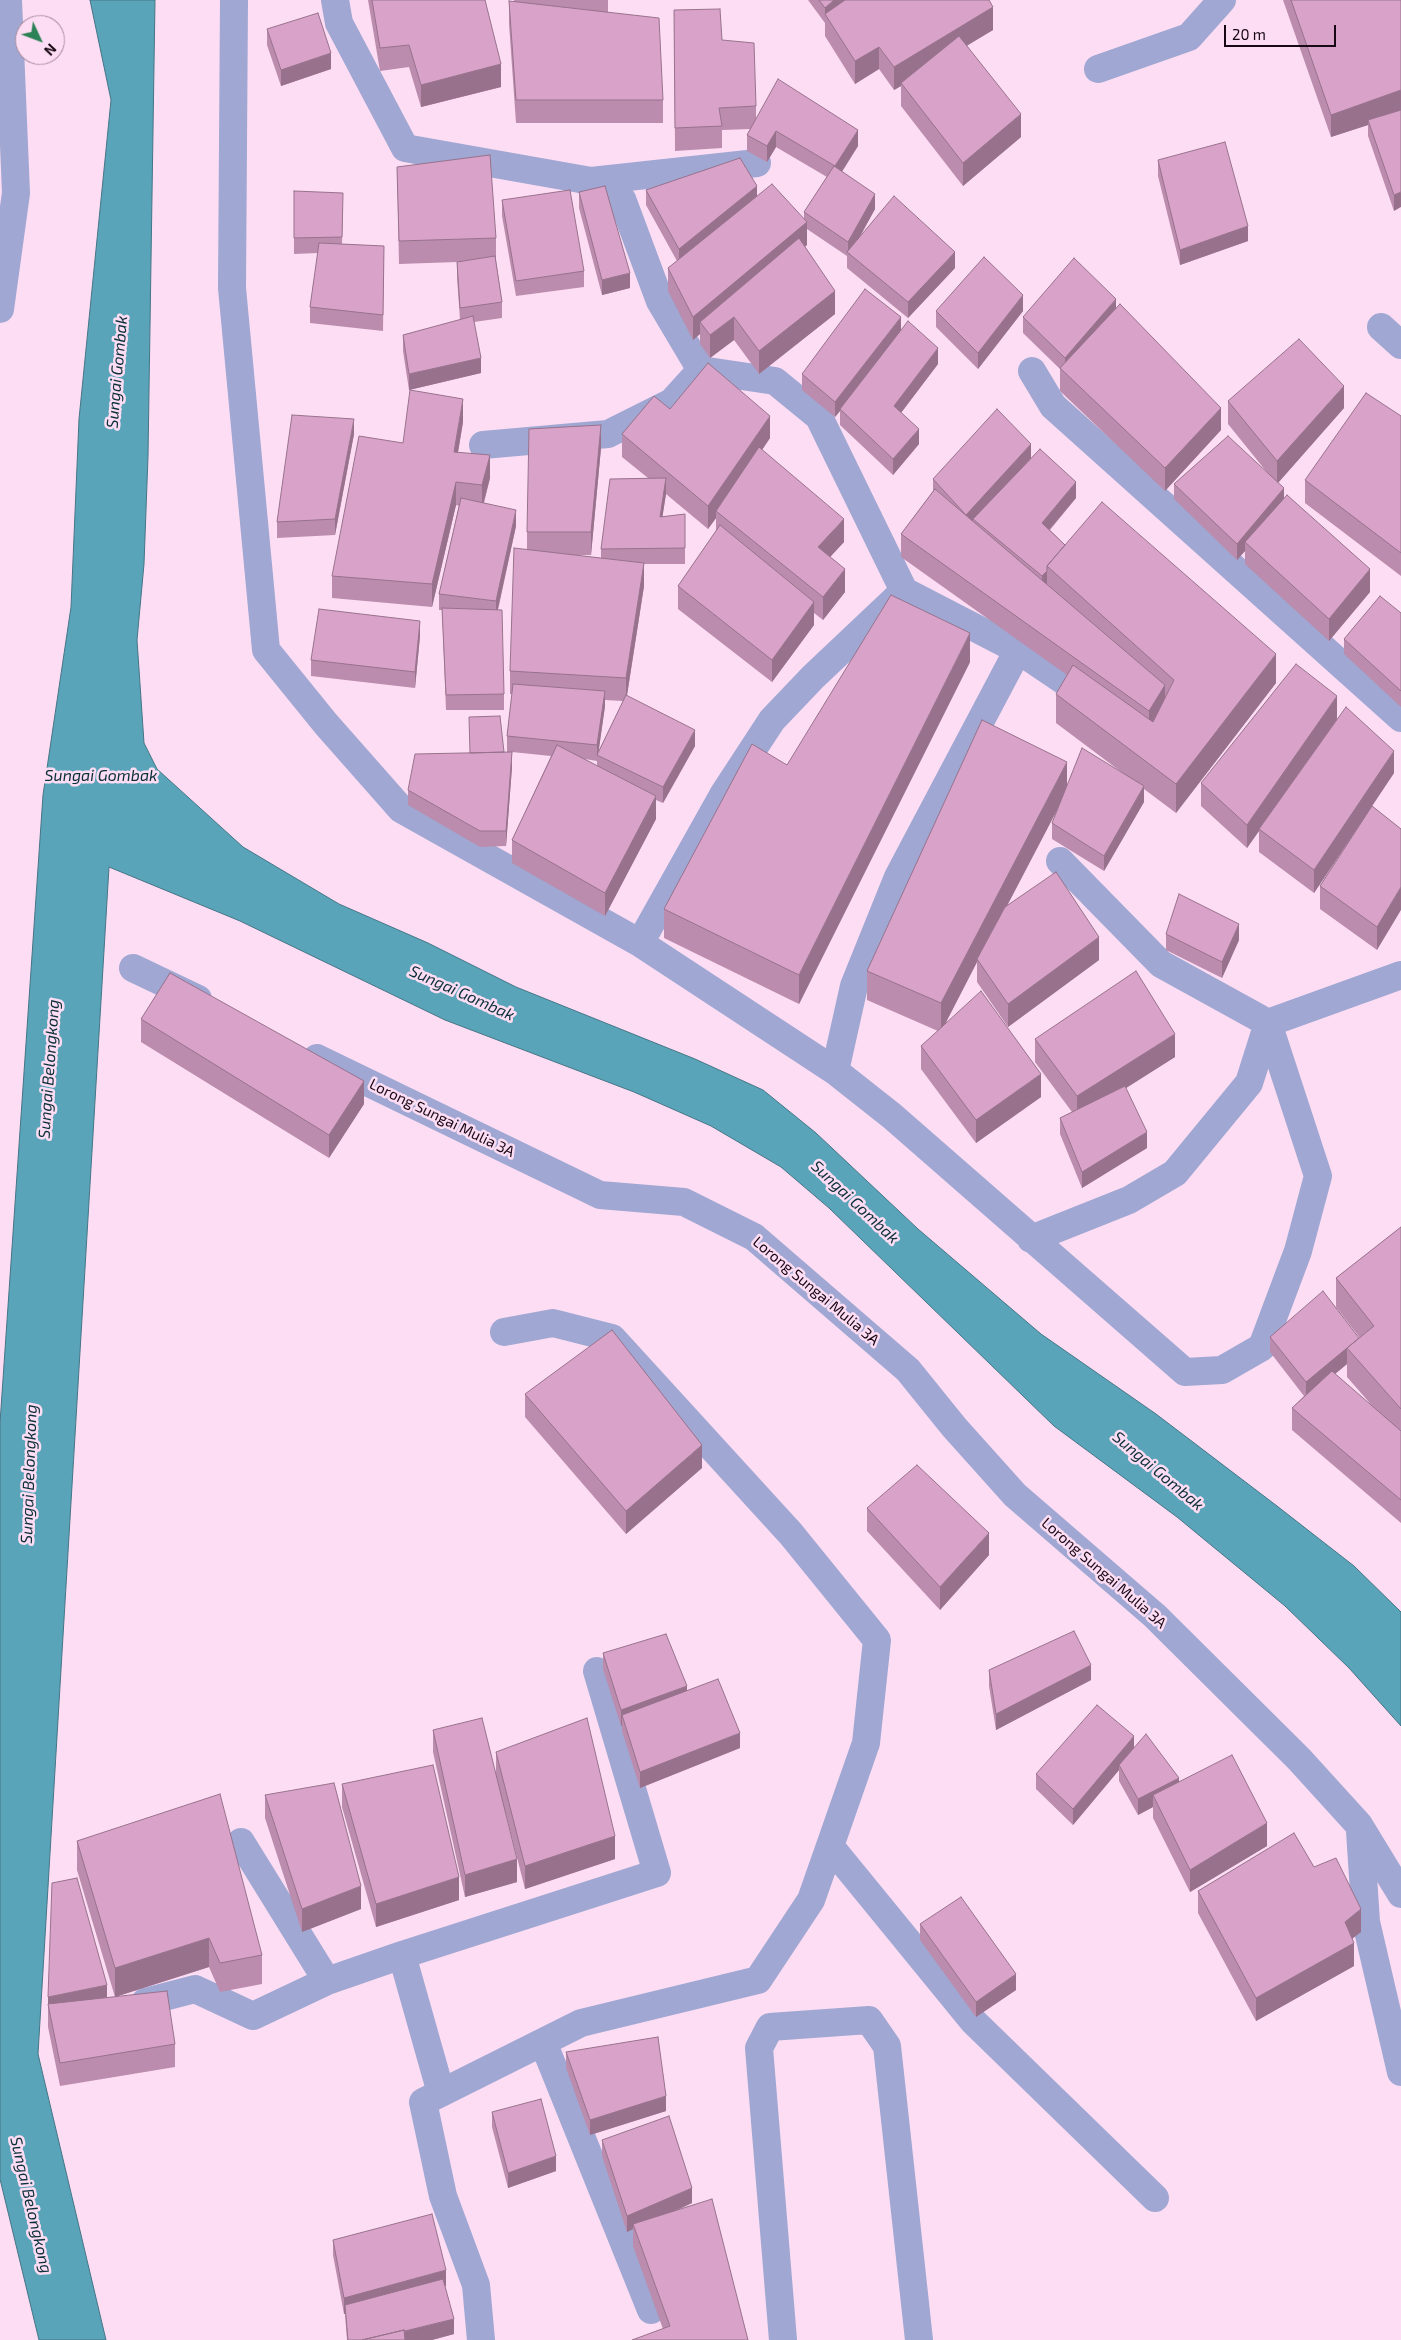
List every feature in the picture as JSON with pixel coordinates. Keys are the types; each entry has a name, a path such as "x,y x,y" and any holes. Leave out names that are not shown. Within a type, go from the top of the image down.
{"street":[{"path":"0,309 16,193 8,0"},
{"path":"234,0 232,288 266,650 326,724 401,809 640,943 835,1071 892,1116 1185,1372 1222,1370 1262,1347 1298,1251 1318,1176 1268,1023 1161,964 1060,861"},
{"path":"334,0 339,22 404,148 591,181 757,164"},
{"path":"1098,69 1189,37 1222,0"},
{"path":"591,181 622,199 660,302 701,370"},
{"path":"1381,327 1401,345"},
{"path":"483,445 608,434 672,402 701,370"},
{"path":"701,370 775,380 818,417 904,591 1018,650 1112,714"},
{"path":"1032,371 1053,406 1401,718"},
{"path":"640,943 724,795 772,720 820,670 904,591"},
{"path":"835,1071 854,986 898,877 1018,650"},
{"path":"133,968 223,1012"},
{"path":"1268,1023 1401,975"},
{"path":"1031,1239 1130,1200 1175,1173 1249,1084 1268,1023"},
{"name":"Lorong Sungai Mulia 3A","path":"295,1047 600,1195 684,1202 754,1237 908,1370 954,1427 1015,1495 1155,1616 1299,1759 1359,1825 1401,1894"},
{"path":"432,2098 581,2023 758,1980 811,1900 830,1846 866,1743 877,1640 791,1534 612,1338 553,1323 504,1332"},
{"path":"145,2002 194,1989 254,2016 327,1981 657,1873 597,1671"},
{"path":"1359,1825 1366,1922 1401,2072"},
{"path":"241,1842 327,1981"},
{"path":"830,1846 973,2021 1155,2198"},
{"path":"402,1955 432,2098 443,2196 476,2285 481,2340"},
{"path":"783,2340 759,2048 770,2027 869,2020 887,2046 919,2340"},
{"path":"543,2042 651,2310"}],"water":[{"name":"Sungai Gombak","path":"90,0 155,0 148,456 144,564 137,640 144,743 157,769 243,847 339,904 428,943 516,987 695,1059 763,1090 816,1133 918,1229 1041,1334 1156,1414 1277,1506 1354,1566 1401,1612 1401,1726 1349,1668 1285,1606 1177,1517 1054,1426 829,1208 781,1167 711,1126 634,1092 445,1020 240,921 109,867 38,2054 106,2340 39,2340 0,2179 0,1423 43,795 71,607 79,419 111,100"}],"building":[{"path":"372,0 485,0 501,64 421,85 409,45 380,48"},
{"path":"819,0 834,0 825,8"},
{"path":"845,0 989,0 993,7 894,67 879,47 855,61 825,14"},
{"path":"1291,0 1401,0 1401,90 1331,115"},
{"path":"509,1 659,18 663,100 516,100"},
{"path":"720,9 722,40 754,43 756,106 719,108 722,126 675,128 674,10"},
{"path":"318,13 331,53 281,70 267,29"},
{"path":"959,36 1021,114 963,163 901,83"},
{"path":"778,79 858,130 835,166 776,131 767,146 747,135"},
{"path":"1401,110 1401,192 1394,195 1368,120"},
{"path":"1225,142 1248,226 1180,250 1158,160"},
{"path":"490,155 496,238 399,241 397,167"},
{"path":"740,158 757,186 679,249 646,190"},
{"path":"834,166 875,194 848,242 804,212"},
{"path":"772,184 807,222 693,317 668,268"},
{"path":"605,186 630,273 602,280 579,192"},
{"path":"570,190 584,271 516,281 502,200"},
{"path":"294,191 343,193 342,237 294,238"},
{"path":"894,196 955,252 908,302 847,252"},
{"path":"799,238 835,291 759,351 734,317 710,335 700,322"},
{"path":"319,243 384,246 383,315 310,307"},
{"path":"495,256 502,302 460,308 457,262"},
{"path":"984,257 1023,295 978,353 936,311"},
{"path":"1074,258 1116,299 1065,358 1023,317"},
{"path":"865,289 901,317 835,402 802,374"},
{"path":"1120,304 1221,408 1165,468 1060,368"},
{"path":"473,316 481,358 409,374 403,335"},
{"path":"908,321 938,348 894,406 919,429 893,459 840,409"},
{"path":"1299,339 1344,386 1277,461 1228,401"},
{"path":"708,363 770,416 708,506 622,434 654,396 670,409"},
{"path":"410,390 463,399 454,452 490,455 482,485 456,482 432,584 332,576 359,436 403,443"},
{"path":"1366,393 1401,416 1401,553 1305,480"},
{"path":"997,409 1031,444 966,515 933,479"},
{"path":"292,415 354,419 335,519 277,522"},
{"path":"601,425 591,532 527,532 529,429"},
{"path":"1228,436 1284,488 1237,544 1174,484"},
{"path":"759,447 844,519 818,547 845,569 823,597 716,511"},
{"path":"1040,449 1076,482 1042,523 1065,545 1047,566 1047,571 1042,576 973,519"},
{"path":"666,478 660,517 685,514 685,548 601,549 610,479"},
{"path":"935,489 1165,685 1149,711 901,534"},
{"path":"1287,495 1370,569 1329,619 1245,542"},
{"path":"461,498 516,510 496,601 439,594"},
{"path":"1102,502 1276,654 1176,784 1056,694 1073,665 1153,722 1174,680 1047,566"},
{"path":"720,525 814,602 772,660 678,586"},
{"path":"514,548 644,563 626,678 510,671"},
{"path":"891,595 970,633 799,975 664,909 752,744 787,765"},
{"path":"1380,596 1401,613 1401,691 1344,639"},
{"path":"442,608 502,610 504,694 446,695"},
{"path":"319,609 420,621 415,672 311,660"},
{"path":"1296,664 1337,696 1247,825 1201,783"},
{"path":"513,684 605,691 597,745 507,736"},
{"path":"626,695 695,730 663,787 597,755"},
{"path":"1346,707 1394,751 1314,870 1259,829"},
{"path":"500,716 504,752 470,753 469,717"},
{"path":"982,720 1067,762 941,1003 867,971"},
{"path":"557,745 656,796 605,893 512,840"},
{"path":"1082,748 1144,786 1104,856 1052,823"},
{"path":"512,752 506,831 480,831 408,790 415,754"},
{"path":"1372,806 1401,829 1401,887 1377,927 1320,886"},
{"path":"1056,872 1099,937 1008,1004 977,959 1005,907"},
{"path":"1179,894 1239,924 1222,962 1166,934"},
{"path":"1136,971 1175,1034 1077,1096 1035,1039"},
{"path":"170,973 364,1081 329,1135 141,1019"},
{"path":"981,991 1041,1074 976,1120 921,1046"},
{"path":"1125,1086 1147,1132 1082,1172 1060,1118"},
{"path":"1401,1227 1401,1409 1347,1348 1374,1326 1336,1278"},
{"path":"1323,1291 1359,1338 1306,1382 1270,1337"},
{"path":"612,1330 702,1445 626,1511 525,1394"},
{"path":"1332,1371 1401,1431 1401,1500 1292,1408"},
{"path":"917,1465 989,1533 940,1587 867,1508"},
{"path":"1074,1631 1091,1665 996,1714 989,1670"},
{"path":"666,1634 687,1686 621,1710 603,1653"},
{"path":"718,1679 740,1733 640,1772 622,1715"},
{"path":"1097,1705 1134,1736 1073,1809 1036,1774"},
{"path":"482,1718 517,1859 465,1875 433,1730"},
{"path":"587,1718 615,1836 525,1866 496,1752"},
{"path":"1146,1734 1179,1778 1138,1799 1119,1765"},
{"path":"1232,1755 1267,1823 1190,1870 1153,1795"},
{"path":"433,1765 459,1877 376,1904 342,1784"},
{"path":"334,1783 361,1886 302,1909 265,1795"},
{"path":"220,1794 262,1955 220,1963 209,1938 115,1968 77,1841"},
{"path":"1294,1833 1314,1867 1336,1858 1361,1909 1345,1922 1354,1943 1256,1998 1198,1891"},
{"path":"77,1878 107,1985 48,1997 52,1883"},
{"path":"961,1897 1016,1974 976,2002 920,1924"},
{"path":"167,1991 175,2044 60,2063 48,2004"},
{"path":"658,2037 666,2096 590,2120 566,2052"},
{"path":"541,2099 556,2156 508,2173 492,2112"},
{"path":"669,2116 692,2188 627,2216 602,2140"},
{"path":"712,2199 748,2340 632,2340 670,2326 633,2224"},
{"path":"432,2214 446,2270 344,2298 333,2240"},
{"path":"443,2279 454,2319 362,2340 348,2340 345,2305"},
{"path":"404,2330 405,2340 362,2340"}],"water label":[{"name":"Sungai Belongkong","path":"49,1069"},
{"name":"Sungai Belongkong","path":"29,1474"},
{"name":"Sungai Belongkong","path":"31,2205"}]}
